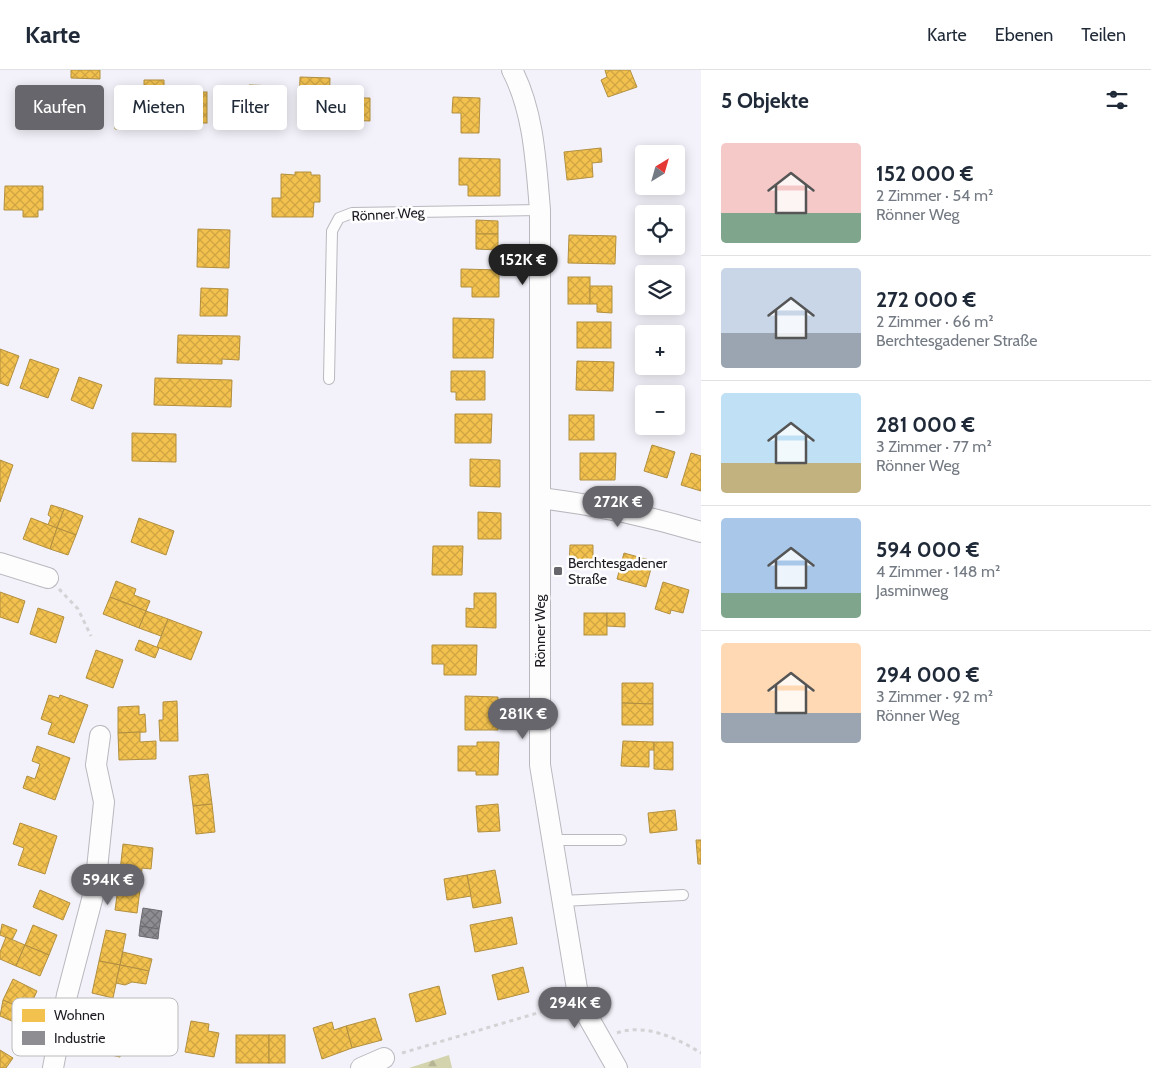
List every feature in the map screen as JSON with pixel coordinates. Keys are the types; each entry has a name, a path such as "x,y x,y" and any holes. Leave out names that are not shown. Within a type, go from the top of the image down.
{"street":[{"name":"Rönner Weg","path":"512,70 519,83 534,144 540,210 540,765 579,1001 617,1068"},
{"path":"541,498 592,505 656,518 701,532"},
{"path":"0,563 48,578"},
{"path":"66,998 95,888 104,802 96,765 100,736"},
{"path":"361,1068 384,1058"}],"lane":[{"name":"Rönner Weg","path":"329,379 332,231 339,218 352,213 540,210"},
{"path":"552,840 622,840"},
{"path":"562,901 683,895"}],"path":[{"path":"48,578 78,609 91,636"},
{"path":"384,1058 579,1001"},
{"path":"601,1039 629,1029 654,1032 684,1043 701,1053"}],"green space":[{"path":"449,1055 452,1068 409,1068"}],"building: Wohnen":[{"path":"71,70 100,70 100,79 71,78"},
{"path":"605,70 630,70 637,87 608,97 601,80 607,77"},
{"path":"300,77 330,78 330,85 300,85"},
{"path":"144,80 164,80 164,85 144,85"},
{"path":"203,92 207,92 207,123 203,123"},
{"path":"453,97 480,98 479,133 461,133 461,113 452,113"},
{"path":"364,98 370,98 370,121 364,121"},
{"path":"601,148 602,162 592,163 593,177 567,180 564,152"},
{"path":"459,158 500,159 500,196 468,196 468,185 459,185"},
{"path":"295,172 311,172 311,175 320,175 320,202 314,202 313,217 272,217 272,198 281,198 281,174 295,175"},
{"path":"5,186 43,186 43,210 38,210 38,217 23,217 23,210 4,210"},
{"path":"476,220 498,221 498,234 476,234"},
{"path":"198,229 230,230 229,268 197,267"},
{"path":"476,234 498,234 498,250 476,249"},
{"path":"569,235 616,236 615,264 568,263"},
{"path":"461,269 499,270 499,297 472,297 472,287 461,287"},
{"path":"568,277 590,277 590,304 568,304"},
{"path":"590,286 612,286 612,313 597,312 597,304 590,304"},
{"path":"201,288 228,289 227,316 200,316"},
{"path":"453,318 494,319 493,358 453,358"},
{"path":"577,322 611,322 611,348 577,348"},
{"path":"178,335 240,336 239,360 222,359 222,364 177,363"},
{"path":"0,349 19,356 8,386 0,383"},
{"path":"30,359 59,369 48,398 20,388"},
{"path":"577,361 614,362 613,391 576,390"},
{"path":"451,371 485,371 485,400 456,400 456,392 451,392"},
{"path":"79,377 102,385 93,409 71,400"},
{"path":"155,378 232,380 231,407 154,405"},
{"path":"455,414 492,414 491,443 455,443"},
{"path":"569,415 594,415 594,440 569,440"},
{"path":"132,433 176,434 176,462 132,461"},
{"path":"652,445 675,452 667,478 644,471"},
{"path":"580,453 616,453 615,480 580,480"},
{"path":"691,453 701,456 701,491 681,485"},
{"path":"470,459 500,460 500,487 470,486"},
{"path":"0,460 13,465 0,502"},
{"path":"51,505 64,509 57,528 48,525 51,517 48,515"},
{"path":"64,509 83,516 76,535 57,528"},
{"path":"478,512 501,513 501,539 478,539"},
{"path":"31,518 57,528 50,549 23,539"},
{"path":"139,518 174,531 166,555 131,542"},
{"path":"57,528 76,535 68,555 50,549"},
{"path":"570,545 593,545 593,567 569,567"},
{"path":"433,546 463,546 462,575 432,575"},
{"path":"624,553 653,561 646,587 617,579"},
{"path":"116,581 136,589 134,595 150,601 146,611 110,597"},
{"path":"663,582 689,590 683,613 671,610 670,614 655,609"},
{"path":"0,592 25,601 18,623 0,617"},
{"path":"474,593 496,593 496,628 466,627 466,608 474,609"},
{"path":"110,597 146,611 139,628 103,614"},
{"path":"38,608 64,617 56,643 30,634"},
{"path":"146,611 168,619 161,636 139,628"},
{"path":"584,613 607,613 607,635 584,635"},
{"path":"607,613 625,613 625,627 607,626"},
{"path":"168,619 202,632 191,660 157,647"},
{"path":"139,640 159,648 155,658 135,650"},
{"path":"432,645 477,645 476,675 444,675 444,664 432,664"},
{"path":"96,650 123,660 113,688 86,678"},
{"path":"622,683 653,683 653,704 622,703"},
{"path":"49,695 59,698 60,695 88,705 74,743 48,734 52,723 41,719"},
{"path":"465,696 498,697 498,730 465,730"},
{"path":"177,701 178,741 160,741 159,720 163,720 163,702"},
{"path":"622,703 653,704 653,725 622,725"},
{"path":"139,706 139,715 145,714 146,732 118,733 118,707"},
{"path":"140,732 140,742 156,741 156,759 119,760 118,733"},
{"path":"623,741 654,742 654,750 649,750 649,767 621,766"},
{"path":"477,742 499,742 498,775 476,775 476,771 458,771 458,746 477,746"},
{"path":"654,742 673,742 673,770 654,769"},
{"path":"37,746 70,758 55,800 23,788 27,776 35,779 40,764 32,761"},
{"path":"208,774 212,804 193,806 189,776"},
{"path":"212,804 215,832 196,834 193,806"},
{"path":"498,804 500,831 478,832 476,806"},
{"path":"675,810 677,830 650,833 648,813"},
{"path":"20,823 57,836 45,874 18,865 24,848 13,844"},
{"path":"696,840 701,840 701,864 698,864"},
{"path":"123,844 153,848 151,869 142,868 141,882 119,880"},
{"path":"495,870 501,903 473,908 467,875"},
{"path":"467,875 471,896 447,900 444,879"},
{"path":"119,880 141,882 137,913 115,910"},
{"path":"40,890 70,903 63,920 33,907"},
{"path":"512,917 517,944 475,952 470,925"},
{"path":"2,924 17,930 12,940 0,935"},
{"path":"33,925 57,935 49,955 25,945"},
{"path":"106,930 126,934 120,965 99,961"},
{"path":"6,937 25,945 16,966 0,959 0,952"},
{"path":"25,945 49,955 40,976 16,966"},
{"path":"123,952 152,959 149,971 120,965"},
{"path":"99,961 120,965 113,998 92,993"},
{"path":"120,965 149,971 146,984 132,982 125,985 116,983"},
{"path":"523,967 529,992 498,1000 492,975"},
{"path":"13,979 37,991 34,998 12,998 12,1004 3,1000"},
{"path":"439,986 446,1014 416,1022 409,994"},
{"path":"3,1000 12,1004 12,1021 0,1016"},
{"path":"375,1018 382,1040 352,1048 346,1026"},
{"path":"191,1021 209,1024 208,1031 219,1033 214,1057 185,1052"},
{"path":"332,1022 334,1030 346,1026 352,1048 322,1059 313,1028"},
{"path":"236,1035 269,1035 269,1063 236,1063"},
{"path":"269,1035 285,1035 285,1063 269,1063"},
{"path":"0,1050 13,1058 6,1068 0,1068"}],"building: Industrie":[{"path":"143,908 162,911 159,929 140,926"},
{"path":"140,926 159,929 158,939 139,936"}],"place":[{"name":"Berchtesgadener Straße","path":"558,571"}]}
